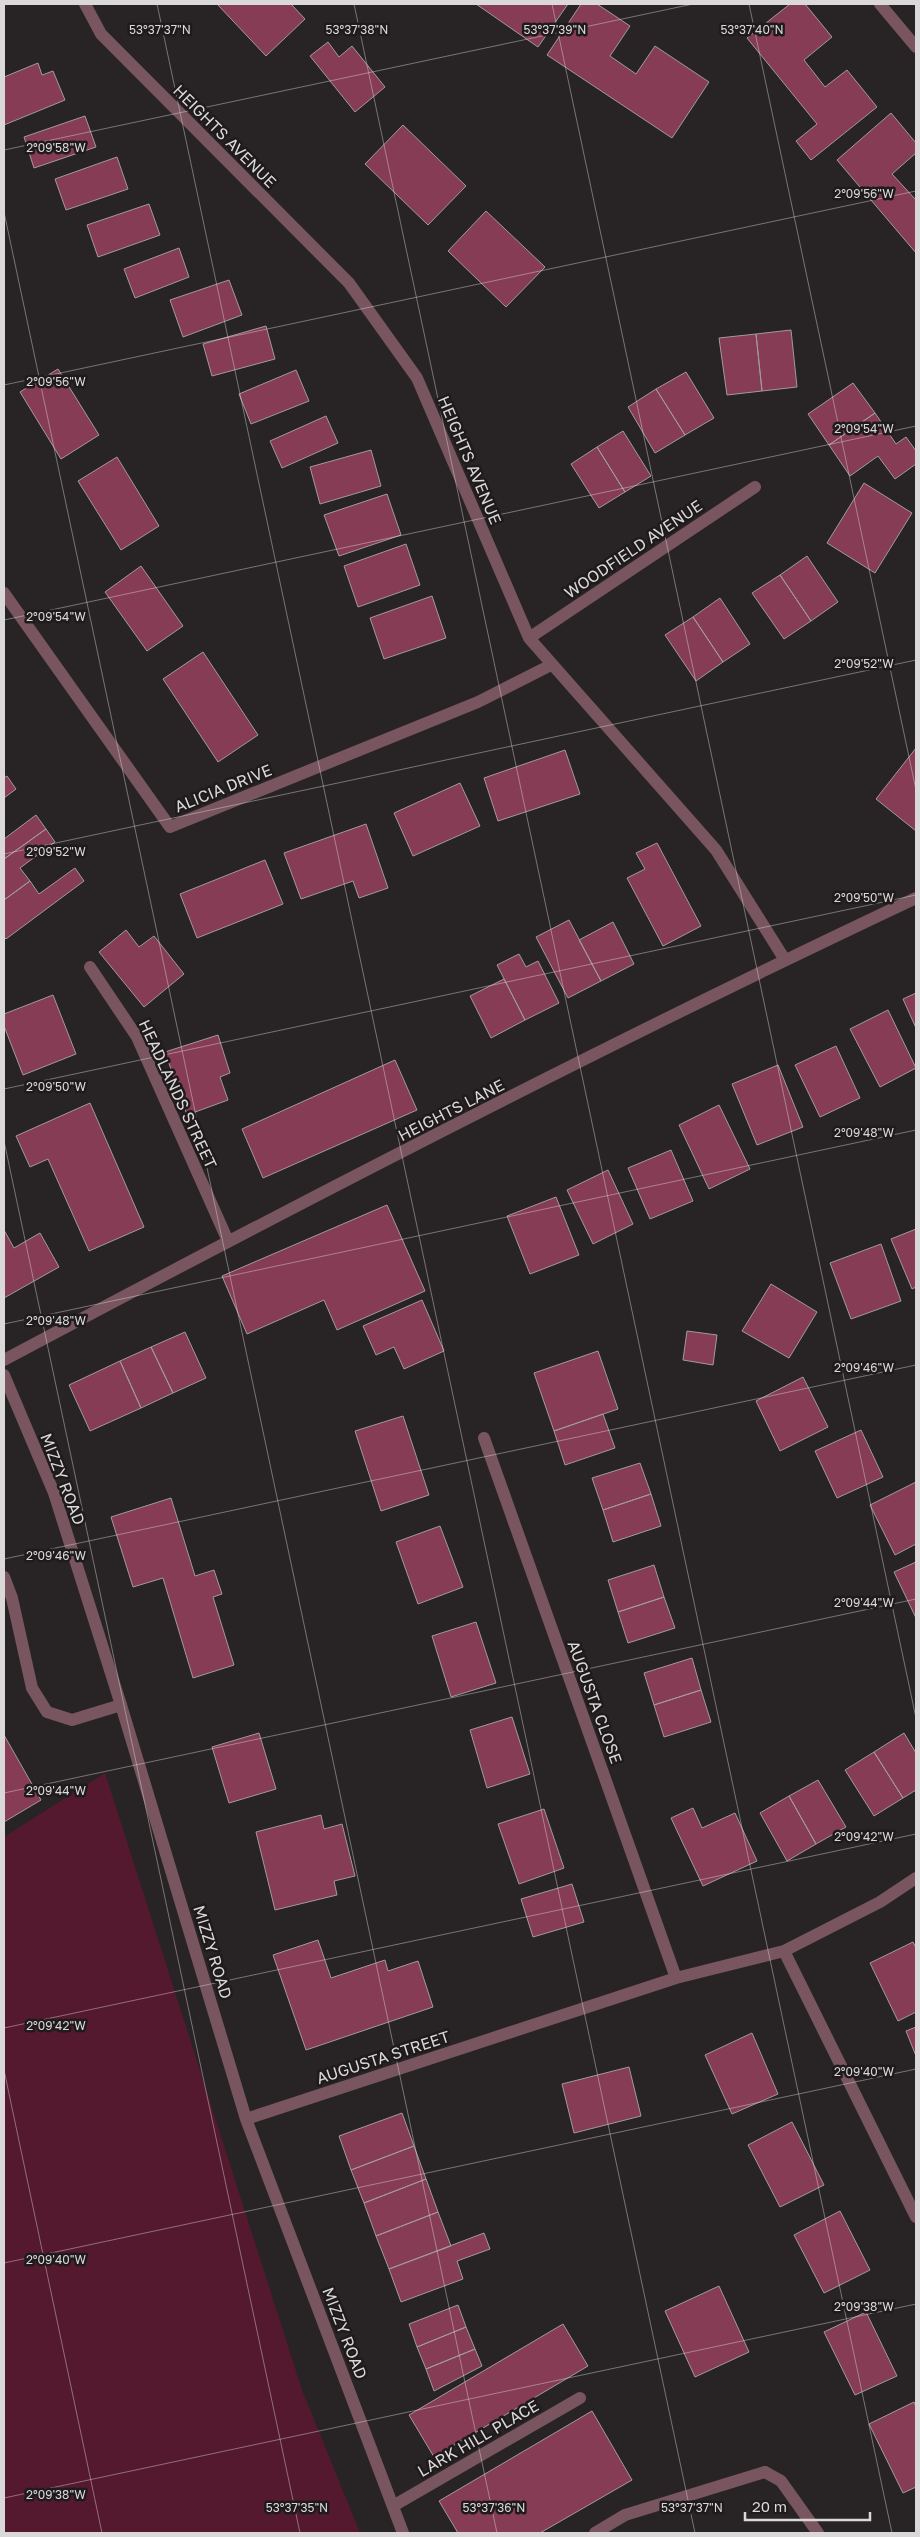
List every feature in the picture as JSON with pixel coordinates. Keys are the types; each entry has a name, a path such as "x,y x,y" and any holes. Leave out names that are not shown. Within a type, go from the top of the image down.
{"street":[{"name":"HEIGHTS AVENUE","path":"86,4 100,34 350,282 417,378 529,638 716,850 785,960"},
{"path":"880,4 916,47"},
{"name":"WOODFIELD AVENUE","path":"529,638 755,487"},
{"name":"ALICIA DRIVE","path":"4,593 170,827 478,702 551,665"},
{"name":"HEIGHTS LANE","path":"4,1360 228,1240 785,960 916,898"},
{"name":"HEADLANDS STREET","path":"90,967 137,1037 228,1240"},
{"name":"MIZZY ROAD","path":"4,1375 54,1493 122,1705 246,2119 403,2533"},
{"name":"AUGUSTA CLOSE","path":"484,1438 676,1978"},
{"path":"4,1578 12,1598 32,1688 47,1712 72,1720 122,1705"},
{"path":"676,1978 784,1951 880,1902 916,1878"},
{"path":"784,1951 916,2217"},
{"name":"AUGUSTA STREET","path":"246,2119 676,1978"},
{"name":"LARK HILL PLACE","path":"393,2506 580,2398"},
{"path":"595,2533 625,2515 765,2472 781,2481 818,2533"}],"shaded area":[{"path":"105,1773 302,2390 360,2533 4,2533 4,1837"}],"building":[{"path":"217,4 291,4 305,19 266,56"},
{"path":"476,4 568,4 538,47"},
{"path":"581,4 597,4 630,26 610,56 636,74 655,46 709,82 672,138 547,55"},
{"path":"790,4 805,4 832,37 804,60 825,87 847,70 877,107 811,160 796,141 817,124 747,38"},
{"path":"328,42 339,57 352,46 385,87 355,112 310,56"},
{"path":"38,63 42,75 53,71 65,100 4,125 4,77"},
{"path":"891,113 916,143 916,153 892,174 916,198 916,253 837,160"},
{"path":"85,116 96,147 34,168 24,137"},
{"path":"403,125 466,186 428,225 365,164"},
{"path":"117,157 128,189 66,210 55,179"},
{"path":"149,204 160,235 98,257 87,225"},
{"path":"486,211 545,267 506,307 448,251"},
{"path":"179,248 189,277 135,298 124,269"},
{"path":"229,280 242,315 183,337 170,300"},
{"path":"266,326 275,359 212,376 203,344"},
{"path":"791,330 797,387 762,391 756,334"},
{"path":"756,334 762,391 727,395 719,338"},
{"path":"58,369 99,435 61,459 20,392"},
{"path":"296,370 309,401 251,424 239,394"},
{"path":"686,372 714,418 685,435 656,389"},
{"path":"853,383 875,413 829,445 808,414"},
{"path":"656,389 685,435 655,453 628,407"},
{"path":"875,413 896,444 906,437 916,451 916,464 895,479 878,456 850,476 829,445"},
{"path":"326,416 338,443 282,468 270,441"},
{"path":"623,431 651,476 625,492 597,447"},
{"path":"597,447 625,492 599,508 571,464"},
{"path":"371,450 381,486 320,504 310,467"},
{"path":"117,457 159,526 121,550 78,481"},
{"path":"864,483 912,513 875,573 827,543"},
{"path":"387,494 401,535 339,556 324,515"},
{"path":"406,544 420,585 358,607 344,566"},
{"path":"807,556 838,602 811,621 780,575"},
{"path":"141,566 183,626 147,651 105,592"},
{"path":"780,575 811,621 784,639 752,593"},
{"path":"432,596 446,638 384,659 370,618"},
{"path":"720,598 750,644 723,662 693,617"},
{"path":"693,617 723,662 696,681 665,635"},
{"path":"203,652 258,735 218,762 163,679"},
{"path":"916,748 916,831 876,799"},
{"path":"565,750 580,794 498,821 484,778"},
{"path":"7,776 16,789 4,798 4,778"},
{"path":"460,783 480,826 413,856 394,813"},
{"path":"36,815 46,829 4,859 4,839"},
{"path":"366,824 388,888 359,898 353,881 301,899 284,853"},
{"path":"46,829 55,842 20,868 30,881 4,900 4,859"},
{"path":"657,843 701,926 663,946 627,878 645,869 636,853"},
{"path":"265,860 283,904 197,938 180,894"},
{"path":"75,868 84,881 6,939 4,937 4,900 30,881 39,894"},
{"path":"569,920 601,981 568,998 536,937"},
{"path":"613,922 634,964 601,981 579,940"},
{"path":"126,930 139,947 154,936 184,974 144,1007 99,952"},
{"path":"519,954 526,967 538,961 559,1003 525,1020 497,965"},
{"path":"504,979 525,1020 491,1038 470,996"},
{"path":"916,993 916,1028 903,999"},
{"path":"53,995 76,1054 23,1075 4,1026 4,1014"},
{"path":"888,1010 916,1068 880,1087 850,1029"},
{"path":"218,1035 230,1073 220,1077 228,1100 187,1115 165,1052"},
{"path":"836,1046 860,1098 820,1117 795,1065"},
{"path":"395,1060 417,1110 263,1178 242,1129"},
{"path":"778,1065 803,1127 757,1145 732,1084"},
{"path":"90,1103 144,1227 89,1251 48,1159 30,1167 16,1136"},
{"path":"719,1105 750,1169 709,1189 679,1125"},
{"path":"671,1150 693,1201 650,1219 628,1168"},
{"path":"608,1170 633,1224 593,1244 567,1190"},
{"path":"556,1197 579,1255 530,1274 507,1216"},
{"path":"387,1205 425,1291 337,1330 324,1300 247,1334 222,1276"},
{"path":"916,1229 916,1287 912,1289 891,1239"},
{"path":"4,1230 14,1248 40,1233 59,1267 4,1298"},
{"path":"881,1244 901,1301 851,1319 830,1263"},
{"path":"771,1284 817,1312 789,1358 742,1331"},
{"path":"422,1300 444,1351 404,1369 394,1347 376,1355 363,1326"},
{"path":"687,1331 717,1335 713,1365 683,1360"},
{"path":"185,1332 206,1378 173,1393 151,1347"},
{"path":"151,1347 173,1393 141,1408 120,1361"},
{"path":"598,1351 618,1409 554,1431 534,1373"},
{"path":"120,1361 141,1408 90,1431 69,1385"},
{"path":"803,1377 828,1427 780,1451 756,1401"},
{"path":"603,1414 615,1448 565,1465 554,1431"},
{"path":"403,1416 429,1495 381,1511 355,1431"},
{"path":"861,1430 883,1477 837,1498 815,1451"},
{"path":"640,1463 651,1494 603,1510 592,1478"},
{"path":"916,1482 916,1544 895,1555 870,1505"},
{"path":"651,1494 661,1526 613,1542 603,1510"},
{"path":"171,1498 195,1576 214,1570 222,1594 213,1597 234,1665 193,1678 163,1578 133,1587 111,1517"},
{"path":"440,1526 463,1587 418,1604 396,1542"},
{"path":"916,1562 916,1618 894,1572"},
{"path":"654,1565 664,1597 618,1612 608,1580"},
{"path":"664,1597 675,1628 628,1643 618,1612"},
{"path":"476,1622 496,1683 451,1697 432,1636"},
{"path":"692,1658 701,1690 654,1705 644,1673"},
{"path":"701,1690 711,1722 664,1737 654,1705"},
{"path":"512,1717 530,1774 487,1788 470,1730"},
{"path":"259,1733 276,1789 229,1803 212,1747"},
{"path":"904,1733 916,1753 916,1790 903,1798 874,1752"},
{"path":"4,1735 41,1800 4,1822"},
{"path":"874,1752 903,1798 874,1816 845,1770"},
{"path":"818,1780 846,1827 816,1844 789,1796"},
{"path":"789,1796 816,1844 787,1861 760,1813"},
{"path":"693,1808 702,1828 735,1813 757,1861 703,1886 671,1818"},
{"path":"544,1809 564,1868 519,1884 498,1824"},
{"path":"321,1815 324,1829 342,1824 355,1876 334,1881 337,1895 275,1910 256,1832"},
{"path":"572,1884 584,1922 533,1937 521,1899"},
{"path":"318,1940 331,1978 385,1960 388,1971 418,1961 433,2007 306,2050 273,1955"},
{"path":"913,1942 916,1948 916,2012 898,2021 870,1963"},
{"path":"916,2027 916,2056 906,2031"},
{"path":"752,2033 778,2094 732,2114 705,2055"},
{"path":"629,2067 641,2116 574,2133 562,2084"},
{"path":"402,2113 414,2146 351,2170 339,2136"},
{"path":"792,2122 824,2185 780,2207 748,2145"},
{"path":"414,2146 426,2179 364,2203 351,2170"},
{"path":"426,2179 438,2212 376,2236 364,2203"},
{"path":"840,2211 870,2270 824,2293 794,2235"},
{"path":"438,2212 451,2246 389,2269 376,2236"},
{"path":"484,2233 490,2249 457,2261 463,2279 401,2302 389,2269"},
{"path":"719,2286 749,2352 695,2377 665,2311"},
{"path":"458,2305 466,2327 417,2347 409,2324"},
{"path":"866,2312 897,2376 855,2395 824,2332"},
{"path":"563,2324 588,2366 434,2457 409,2415"},
{"path":"466,2327 475,2349 426,2369 417,2347"},
{"path":"475,2349 482,2366 434,2391 426,2369"},
{"path":"914,2402 916,2407 916,2487 903,2493 869,2424"},
{"path":"592,2411 632,2480 540,2533 458,2533 439,2501"}]}
